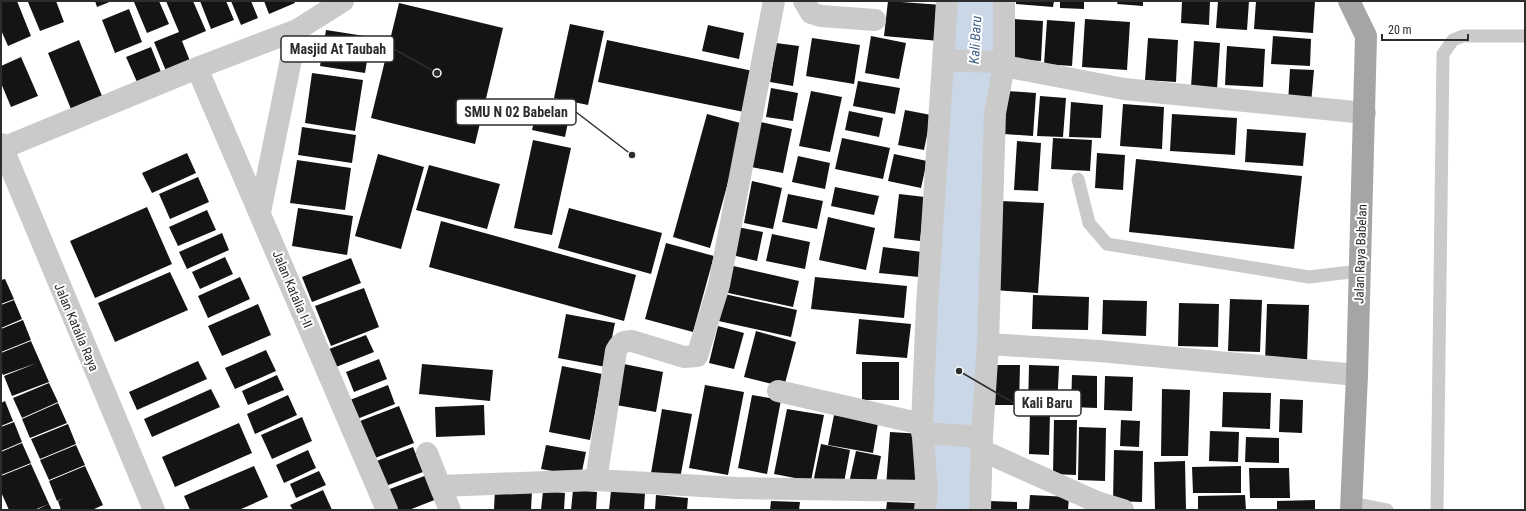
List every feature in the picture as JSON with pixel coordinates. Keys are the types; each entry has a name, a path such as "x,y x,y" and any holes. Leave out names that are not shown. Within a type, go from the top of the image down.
{"main road":[{"name":"Jalan Raya Babelan","path":"1349,1 1366,36 1357,375 1351,506"}],"street":[{"path":"2,146 197,68 297,30 343,1"},
{"path":"596,480 616,351 619,345 624,341 632,341 684,357 697,356 719,285 774,1"},
{"path":"804,1 811,13 821,16 875,20"},
{"path":"440,486 596,480 926,501 925,430 927,305 948,60 947,1"},
{"path":"980,510 980,441 988,344 994,113 1000,64 1004,1"},
{"path":"260,212 297,30"},
{"path":"948,60 1000,64 1124,89 1365,113"},
{"name":"Jalan Katalia I-II","path":"197,68 387,510"},
{"name":"Jalan Katalia Raya","path":"2,146 151,509"},
{"path":"988,344 1099,351 1357,375"},
{"path":"778,391 925,430 980,441 1097,502 1123,510"},
{"path":"427,453 450,510"}],"lane":[{"path":"1437,510 1443,54 1453,40 1463,36 1525,36"},
{"path":"1078,179 1089,223 1107,244 1309,277 1359,271"},
{"path":"1351,506 1387,510"}],"building":[{"path":"1,1 17,1 31,36 8,46 1,30"},
{"path":"56,1 64,22 40,31 28,2"},
{"path":"95,1 112,1 97,7"},
{"path":"159,1 169,24 147,33 134,2"},
{"path":"166,1 193,1 206,31 182,41 190,61 166,71 154,42 179,32"},
{"path":"200,1 226,1 234,20 211,29"},
{"path":"231,1 251,1 258,18 241,25"},
{"path":"264,1 294,1 295,3 269,14"},
{"path":"888,1 942,5 939,41 884,36"},
{"path":"1016,1 1054,1 1053,7 1016,4"},
{"path":"1060,1 1084,1 1084,9 1060,8"},
{"path":"1118,1 1143,1 1143,6 1117,4"},
{"path":"1182,1 1210,1 1209,25 1181,23"},
{"path":"1218,1 1249,1 1247,30 1216,28"},
{"path":"1256,1 1315,1 1313,33 1254,29"},
{"path":"399,3 503,28 475,144 371,118"},
{"path":"129,9 142,42 115,53 102,20"},
{"path":"1013,19 1043,21 1041,61 1010,59"},
{"path":"1085,19 1130,22 1127,70 1082,67"},
{"path":"1047,20 1075,22 1072,66 1044,64"},
{"path":"570,24 604,31 588,105 554,98"},
{"path":"708,25 744,33 739,59 702,51"},
{"path":"326,30 371,37 365,73 320,66"},
{"path":"871,36 906,43 899,79 865,73"},
{"path":"1273,36 1311,39 1310,66 1271,64"},
{"path":"812,38 860,45 854,84 806,76"},
{"path":"1148,38 1178,40 1176,82 1145,80"},
{"path":"79,40 102,96 71,109 48,53"},
{"path":"607,40 753,71 744,112 598,82"},
{"path":"1194,41 1220,43 1217,89 1191,87"},
{"path":"776,43 799,46 793,86 770,82"},
{"path":"1227,46 1265,49 1263,87 1225,85"},
{"path":"151,47 161,72 137,82 126,57"},
{"path":"21,57 38,96 11,107 1,83 1,66"},
{"path":"1290,69 1314,70 1311,104 1288,103"},
{"path":"312,73 363,80 355,131 305,123"},
{"path":"858,81 900,88 895,114 853,106"},
{"path":"771,88 798,93 793,121 766,117"},
{"path":"811,91 842,97 830,152 799,146"},
{"path":"1007,91 1036,93 1033,136 1004,134"},
{"path":"1040,96 1066,98 1063,137 1037,136"},
{"path":"539,101 571,108 565,137 532,130"},
{"path":"1071,102 1103,105 1101,138 1069,137"},
{"path":"1123,104 1164,107 1162,149 1120,146"},
{"path":"905,110 931,115 924,150 898,145"},
{"path":"849,111 883,118 879,137 845,130"},
{"path":"707,114 744,124 710,248 673,237"},
{"path":"1172,114 1237,118 1235,155 1170,151"},
{"path":"761,122 792,129 783,173 751,167"},
{"path":"302,127 356,135 352,163 298,155"},
{"path":"1247,129 1306,133 1303,166 1245,162"},
{"path":"842,138 890,148 883,179 835,169"},
{"path":"1053,138 1092,140 1090,171 1051,169"},
{"path":"533,140 571,148 552,235 514,228"},
{"path":"1017,141 1041,143 1038,191 1014,190"},
{"path":"187,153 196,173 152,193 142,173"},
{"path":"1097,153 1125,155 1123,190 1095,188"},
{"path":"378,154 424,167 401,249 355,236"},
{"path":"894,154 927,161 921,188 888,181"},
{"path":"798,156 830,163 825,189 792,182"},
{"path":"1136,159 1302,176 1294,249 1129,232"},
{"path":"297,160 351,168 345,210 290,203"},
{"path":"429,165 500,184 487,229 416,210"},
{"path":"198,177 209,202 170,219 159,194"},
{"path":"752,181 782,188 773,229 744,223"},
{"path":"835,187 879,196 874,215 831,206"},
{"path":"788,194 823,201 817,229 782,222"},
{"path":"899,194 925,197 920,241 894,238"},
{"path":"1000,201 1044,203 1038,293 994,290"},
{"path":"147,207 172,264 95,298 70,241"},
{"path":"298,208 353,216 347,255 292,246"},
{"path":"569,208 662,233 651,274 558,248"},
{"path":"207,210 216,230 178,246 169,227"},
{"path":"828,217 875,228 866,270 819,260"},
{"path":"441,221 636,275 624,321 429,267"},
{"path":"737,227 763,232 757,261 732,255"},
{"path":"222,233 229,250 187,269 179,252"},
{"path":"772,234 810,242 805,269 766,261"},
{"path":"666,243 714,256 693,332 645,319"},
{"path":"883,247 922,252 919,277 879,273"},
{"path":"225,257 233,274 200,289 192,272"},
{"path":"351,258 361,283 312,302 302,277"},
{"path":"729,265 799,281 793,307 724,292"},
{"path":"170,272 188,310 115,342 98,303"},
{"path":"240,277 250,299 208,318 198,296"},
{"path":"815,277 907,286 904,318 811,309"},
{"path":"5,279 14,299 1,304 1,280"},
{"path":"364,288 379,327 331,346 315,306"},
{"path":"720,293 797,310 791,337 714,320"},
{"path":"1033,295 1089,297 1088,330 1032,329"},
{"path":"1230,299 1262,300 1260,352 1228,351"},
{"path":"14,300 22,319 1,328 1,305"},
{"path":"1103,300 1147,301 1146,336 1102,334"},
{"path":"1179,303 1219,304 1218,347 1178,346"},
{"path":"258,304 271,335 222,356 208,326"},
{"path":"1267,304 1309,305 1307,363 1265,362"},
{"path":"566,314 615,323 606,367 558,358"},
{"path":"859,319 911,324 907,358 856,354"},
{"path":"23,320 31,340 1,352 1,329"},
{"path":"718,326 744,333 734,369 709,363"},
{"path":"756,331 796,342 784,387 744,377"},
{"path":"366,335 374,352 336,367 329,349"},
{"path":"31,341 49,382 12,396 4,376 37,363 3,375 1,371 1,353"},
{"path":"266,350 276,371 235,389 225,368"},
{"path":"379,359 387,379 354,392 346,372"},
{"path":"198,361 207,379 137,410 129,392"},
{"path":"862,362 899,362 899,400 862,400"},
{"path":"422,364 493,370 490,401 419,394"},
{"path":"624,364 663,372 656,412 616,405"},
{"path":"996,365 1020,365 1019,405 995,405"},
{"path":"1029,365 1059,366 1057,409 1028,408"},
{"path":"562,366 602,374 590,440 549,432"},
{"path":"277,375 284,390 248,405 242,391"},
{"path":"1072,375 1097,376 1097,408 1071,407"},
{"path":"1105,376 1133,377 1132,411 1104,410"},
{"path":"49,383 58,402 22,418 13,398"},
{"path":"388,385 395,404 357,419 350,400"},
{"path":"705,385 744,392 728,475 689,468"},
{"path":"211,389 220,407 152,437 144,419"},
{"path":"1162,389 1190,390 1188,456 1161,456"},
{"path":"1223,392 1271,393 1270,429 1222,427"},
{"path":"288,395 297,415 255,434 247,414"},
{"path":"752,395 781,400 767,474 738,468"},
{"path":"1280,399 1303,400 1302,433 1279,432"},
{"path":"5,401 13,421 1,426 1,403"},
{"path":"58,403 67,423 30,438 22,419"},
{"path":"484,405 485,435 436,437 435,407"},
{"path":"399,406 414,443 375,458 360,421"},
{"path":"662,409 692,414 680,479 651,473"},
{"path":"787,409 824,415 811,481 774,474"},
{"path":"1030,412 1050,413 1049,455 1029,454"},
{"path":"834,415 878,423 873,453 828,445"},
{"path":"302,417 312,441 272,459 261,435"},
{"path":"1054,420 1077,420 1076,475 1053,474"},
{"path":"1121,420 1140,421 1139,447 1120,446"},
{"path":"14,422 22,442 1,451 1,427"},
{"path":"239,423 252,453 175,487 162,457"},
{"path":"68,424 76,444 40,459 31,439"},
{"path":"1079,427 1106,428 1105,481 1078,480"},
{"path":"1210,431 1239,432 1238,462 1209,461"},
{"path":"890,432 922,434 918,489 886,487"},
{"path":"1246,437 1279,438 1279,463 1245,462"},
{"path":"22,443 31,463 1,475 1,452"},
{"path":"821,444 850,450 843,488 813,483"},
{"path":"76,445 85,465 49,480 40,460"},
{"path":"546,445 586,452 581,476 541,469"},
{"path":"413,447 423,472 383,487 374,462"},
{"path":"308,450 316,468 284,483 276,465"},
{"path":"1114,450 1143,451 1142,502 1113,501"},
{"path":"856,451 881,456 875,488 849,483"},
{"path":"1185,461 1186,510 1155,510 1154,462"},
{"path":"31,464 49,504 34,510 9,510 1,492 1,476"},
{"path":"85,466 103,505 92,510 61,510 58,501 63,498 57,501 49,481"},
{"path":"254,466 268,497 239,510 190,510 184,496"},
{"path":"1241,466 1241,493 1193,493 1192,467"},
{"path":"1249,468 1289,468 1290,498 1250,498"},
{"path":"319,471 326,485 296,498 290,484"},
{"path":"427,475 437,499 409,510 395,510 387,490"},
{"path":"495,488 532,491 531,510 494,510"},
{"path":"323,490 332,510 293,510 290,505"},
{"path":"573,490 597,492 596,510 571,510"},
{"path":"543,491 565,493 564,510 541,510"},
{"path":"611,491 645,493 644,510 609,510"},
{"path":"656,495 688,498 687,510 655,510"},
{"path":"1030,495 1069,497 1068,510 1029,510"},
{"path":"1245,495 1246,510 1198,510 1198,496"},
{"path":"1315,500 1315,510 1277,510 1277,501"},
{"path":"771,501 800,502 799,510 770,510"},
{"path":"989,501 1017,502 1017,510 988,510"},
{"path":"887,502 915,503 915,510 886,510"},
{"path":"49,504 52,510 36,510"}],"waterway":[{"name":"Kali Baru","path":"949,510 959,371 976,1"}],"place":[{"name":"Masjid At Taubah","path":"437,73"},
{"name":"SMU N 02 Babelan","path":"632,155"},
{"name":"Kali Baru","path":"959,371"}]}
